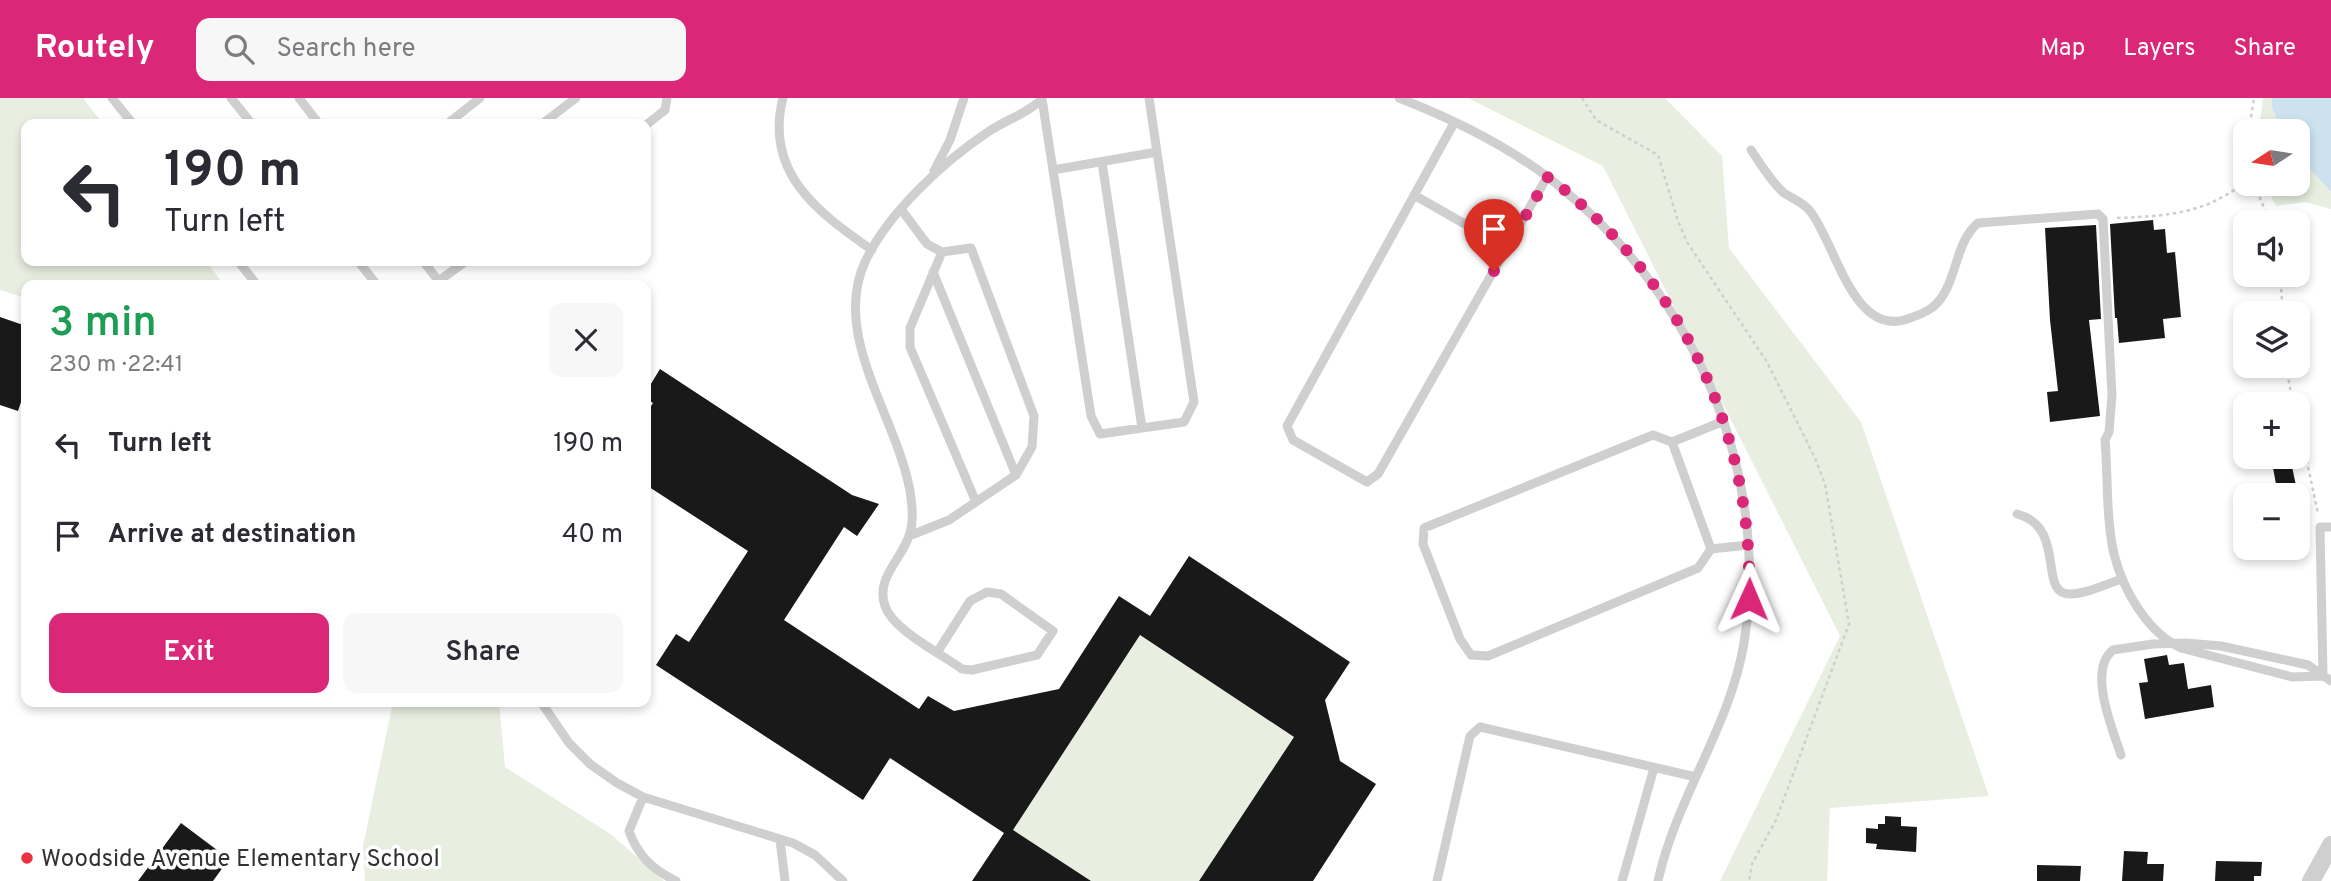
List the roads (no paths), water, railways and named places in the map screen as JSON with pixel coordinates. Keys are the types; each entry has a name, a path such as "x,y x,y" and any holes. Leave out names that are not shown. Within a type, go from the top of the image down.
{"street":[{"path":"2311,881 2331,845"}],"lane":[{"path":"112,98 129,119"},
{"path":"232,98 248,119"},
{"path":"299,98 315,119"},
{"path":"453,119 480,98"},
{"path":"549,119 576,98"},
{"path":"651,121 665,110 667,98"},
{"path":"783,98 778,135 788,170 813,203 872,250"},
{"path":"930,178 950,140 964,98"},
{"path":"938,651 970,601 987,592 1001,594 1053,631 1037,655 972,670 962,669 901,628 891,618 881,588 909,536 913,509 903,461 860,350 855,327 855,299 865,261 901,209 930,178 976,140 1034,107 1042,98"},
{"path":"1042,98 1091,416 1100,434 1184,422 1194,402 1149,98"},
{"path":"1399,98 1492,141 1548,177 1596,218 1653,283 1677,319 1698,357 1724,421 1740,483 1748,545 1749,599 1744,643 1731,698 1671,834 1658,881"},
{"path":"1454,123 1287,426 1293,440 1367,482 1378,474 1548,177"},
{"path":"1751,150 1777,186 1812,214 1860,304 1875,318 1885,321 1908,319 1935,305 1946,287 1967,234 1978,223 2098,214 2103,219 2112,395 2109,432 2105,440 2114,553 2122,579 2142,614 2171,643 2215,659 2292,677 2327,678"},
{"path":"1053,170 1157,152"},
{"path":"1102,162 1142,428"},
{"path":"1414,195 1507,248"},
{"path":"901,209 927,244 942,252 971,248 1034,416 1032,447 1016,475 949,520 909,536"},
{"path":"942,252 910,328 910,347 976,502"},
{"path":"242,266 253,280"},
{"path":"362,266 373,280"},
{"path":"443,280 460,266"},
{"path":"933,272 1016,475"},
{"path":"1724,421 1672,442 1653,435 1424,528 1423,544 1460,639 1471,655 1488,656 1698,568 1711,549 1748,545"},
{"path":"1672,442 1711,549"},
{"path":"2017,514 2028,517 2042,528 2059,591 2076,594 2122,579"},
{"path":"2327,678 2320,527 2331,527"},
{"path":"2121,755 2107,714 2101,675 2104,663 2113,650 2171,643 2221,646 2308,665 2327,678"},
{"path":"544,707 569,743 590,764 617,783 643,797 780,840 815,855 843,881"},
{"path":"1437,881 1470,736 1480,727 1696,777"},
{"path":"1622,881 1654,768"},
{"path":"643,797 629,831 637,852 664,875 676,881"},
{"path":"780,840 785,881"}],"water":[{"path":"2272,98 2331,98 2331,192 2310,169 2310,119 2277,119 2272,108"}],"place":[{"name":"Woodside Avenue Elementary School","path":"27,858"}]}
